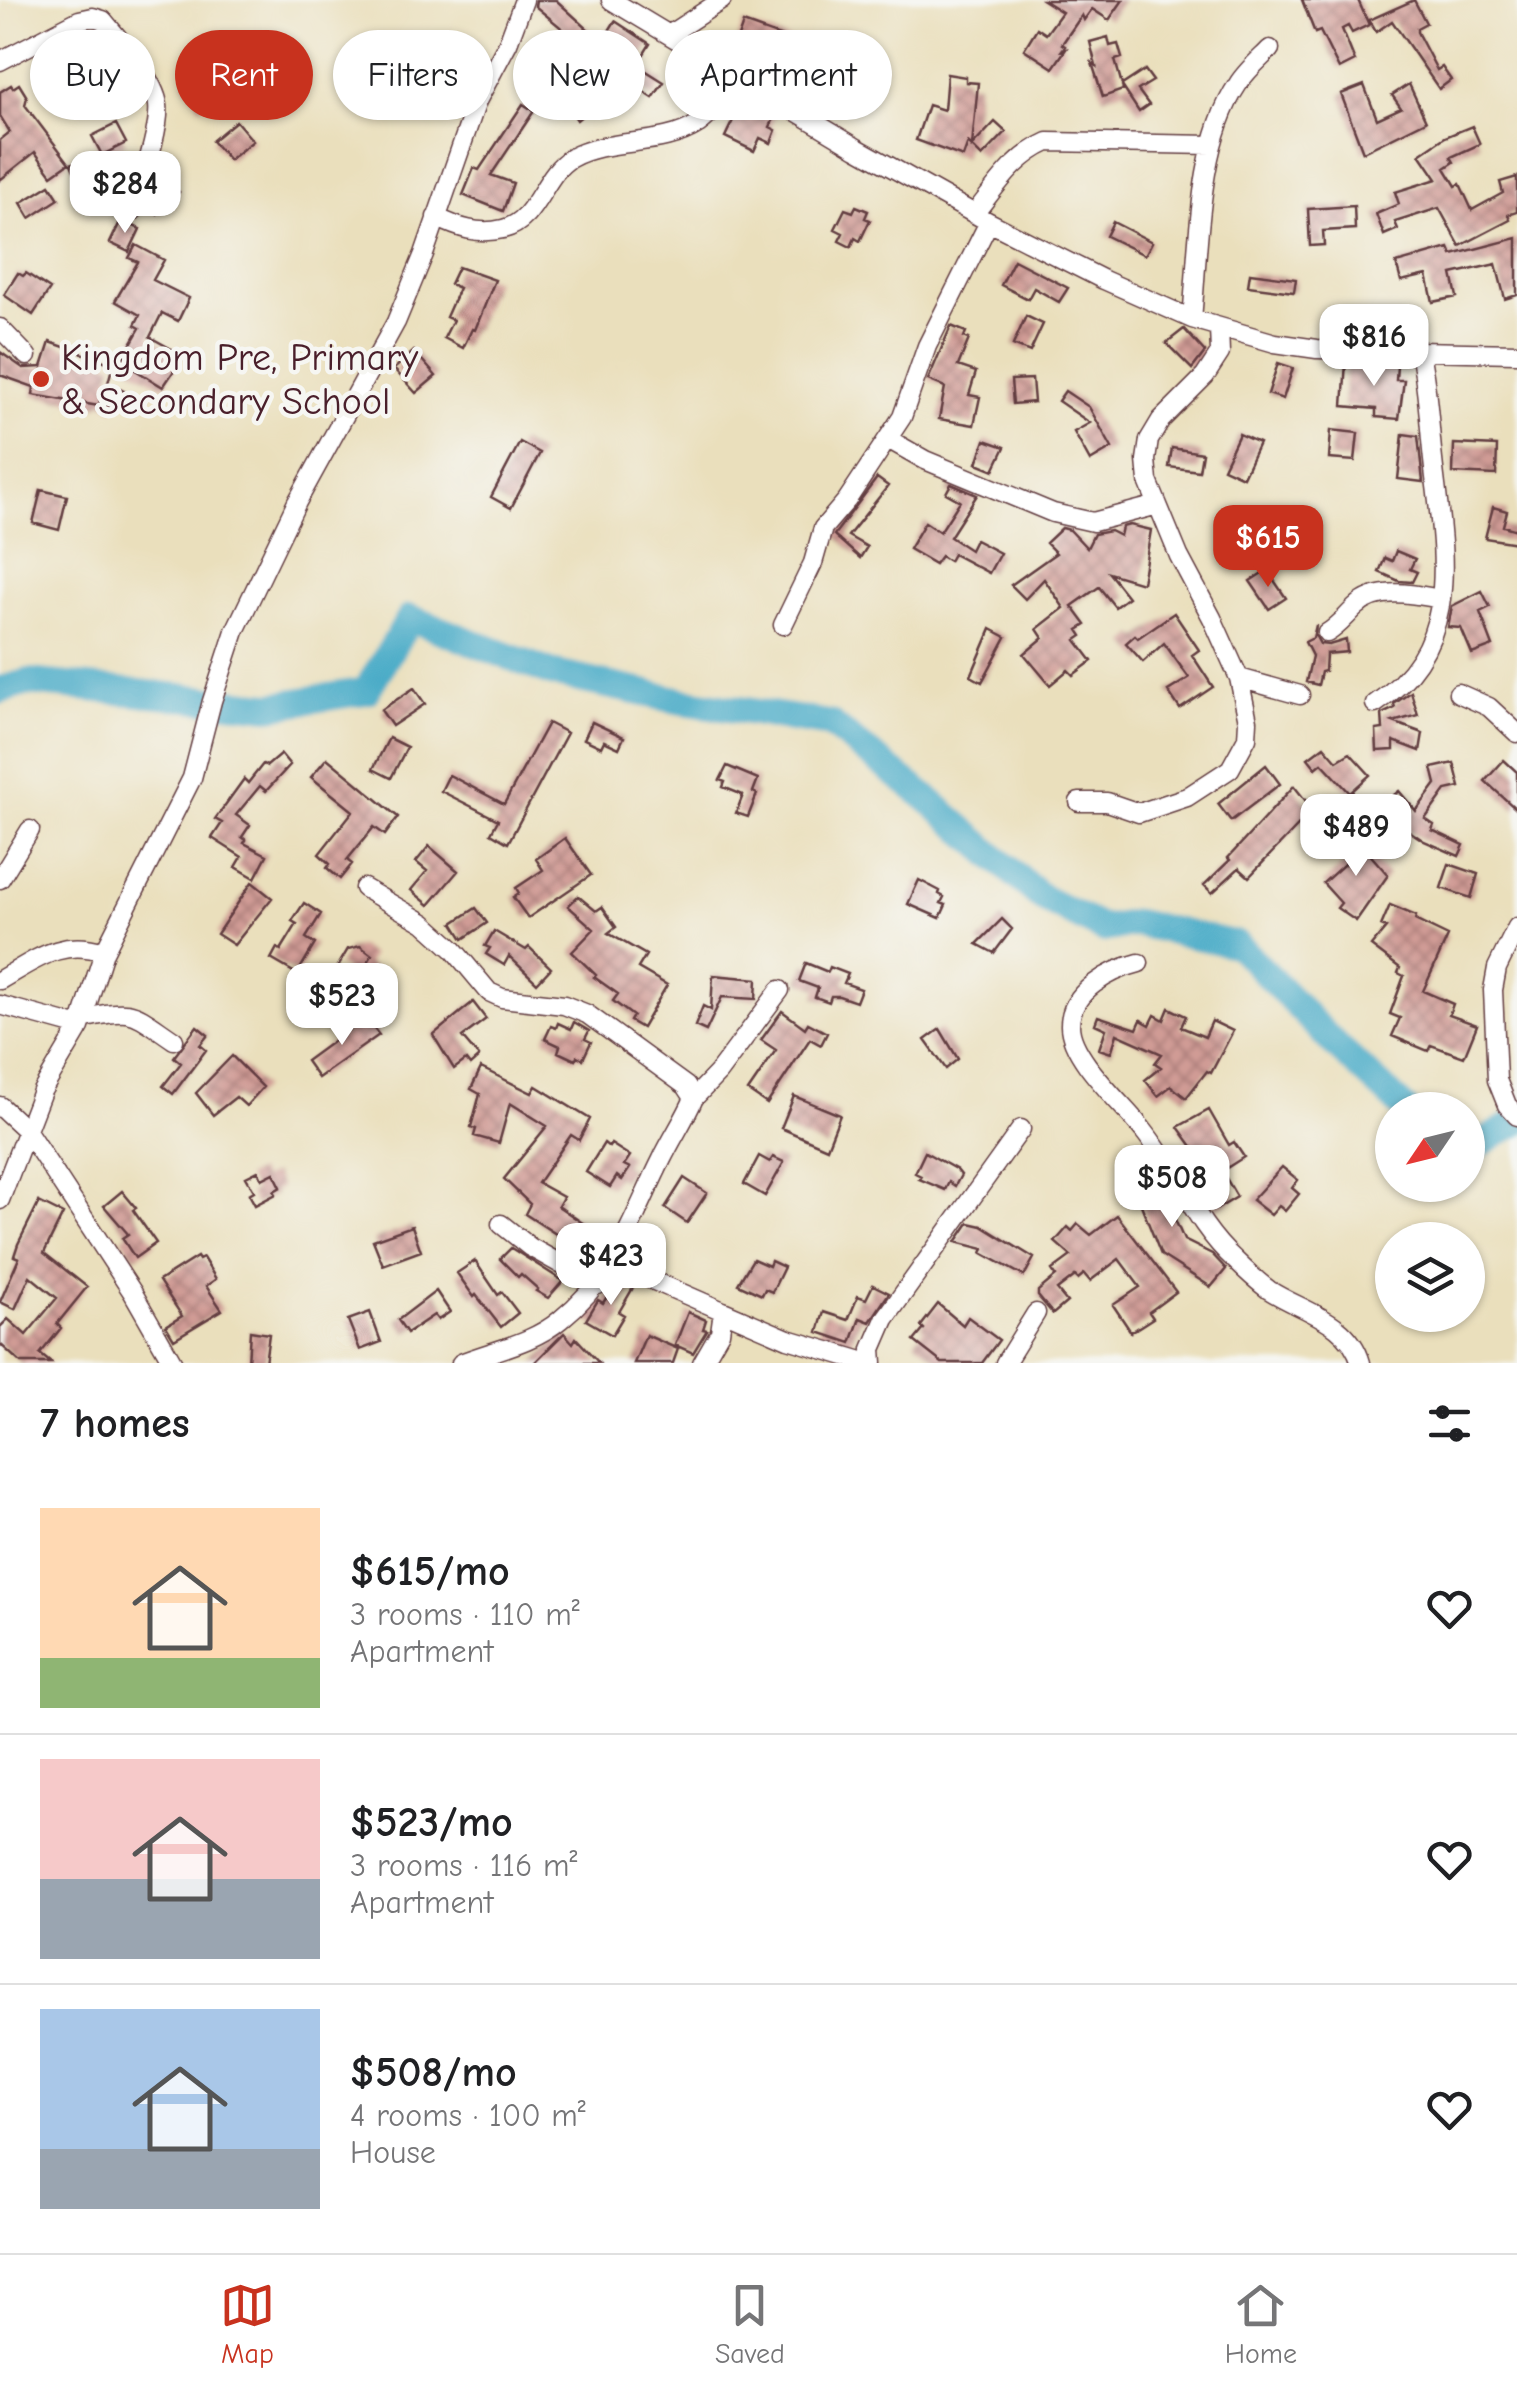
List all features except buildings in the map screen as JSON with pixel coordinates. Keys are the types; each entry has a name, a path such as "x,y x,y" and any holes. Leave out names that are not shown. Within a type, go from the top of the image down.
{"street":[{"path":"0,1200 42,1091 81,1023 104,952 192,778 236,631 297,502 396,322 477,101 508,43 524,0"},
{"path":"611,0 665,31"},
{"path":"676,30 722,0"},
{"path":"0,62 79,20 93,16 103,20 153,88 158,103 158,120 133,212"},
{"path":"1192,318 1196,247 1212,145 1234,89 1270,49"},
{"path":"436,217 460,229 477,232 506,229 530,212 556,171 572,158 650,140 702,120"},
{"path":"812,120 981,218 1104,280 1219,328 1302,348 1517,353"},
{"path":"783,625 813,563 823,528 902,416 981,218 1014,163 1048,142 1212,145"},
{"path":"0,328 26,356"},
{"path":"1079,802 1107,802 1138,813 1187,797 1230,769 1247,738 1248,722 1239,678 1148,481 1149,440 1161,420 1196,386 1220,353 1219,328"},
{"path":"1375,704 1407,678 1429,648 1441,599 1442,518 1420,353"},
{"path":"888,439 925,460 1053,513 1093,522 1158,505"},
{"path":"1327,633 1375,595 1441,599"},
{"path":"1239,678 1300,695"},
{"path":"1458,693 1490,707 1517,733"},
{"path":"0,880 30,830"},
{"path":"364,888 424,923 454,949 489,992 502,998 564,1005 587,1014 686,1086 694,1098"},
{"path":"1517,927 1497,968 1493,990 1497,1080 1517,1116"},
{"path":"0,980 67,946 83,945 104,952"},
{"path":"1139,963 1105,975 1081,998 1070,1026 1074,1044 1146,1133 1199,1221 1218,1243 1269,1290 1316,1312 1337,1328 1354,1345 1361,1363"},
{"path":"462,1363 535,1336 560,1320 598,1285 614,1263 694,1098 718,1074 780,990"},
{"path":"0,1005 81,1023 132,1012 174,1040"},
{"path":"0,1106 28,1131 133,1293 173,1363"},
{"path":"614,1263 788,1339 871,1363 872,1349 885,1318 1022,1129"},
{"path":"501,1224 553,1262 598,1285"},
{"path":"702,1363 720,1332 723,1312"},
{"path":"1005,1363 1036,1314"}],"waterway":[{"path":"0,690 29,682 270,706 366,691 410,618 551,673 682,701 830,724 928,799 1042,898 1103,929 1136,923 1238,945 1386,1092"},
{"path":"1485,1141 1517,1122"}],"place":[{"name":"Kingdom Pre, Primary & Secondary School","path":"41,379"}]}
